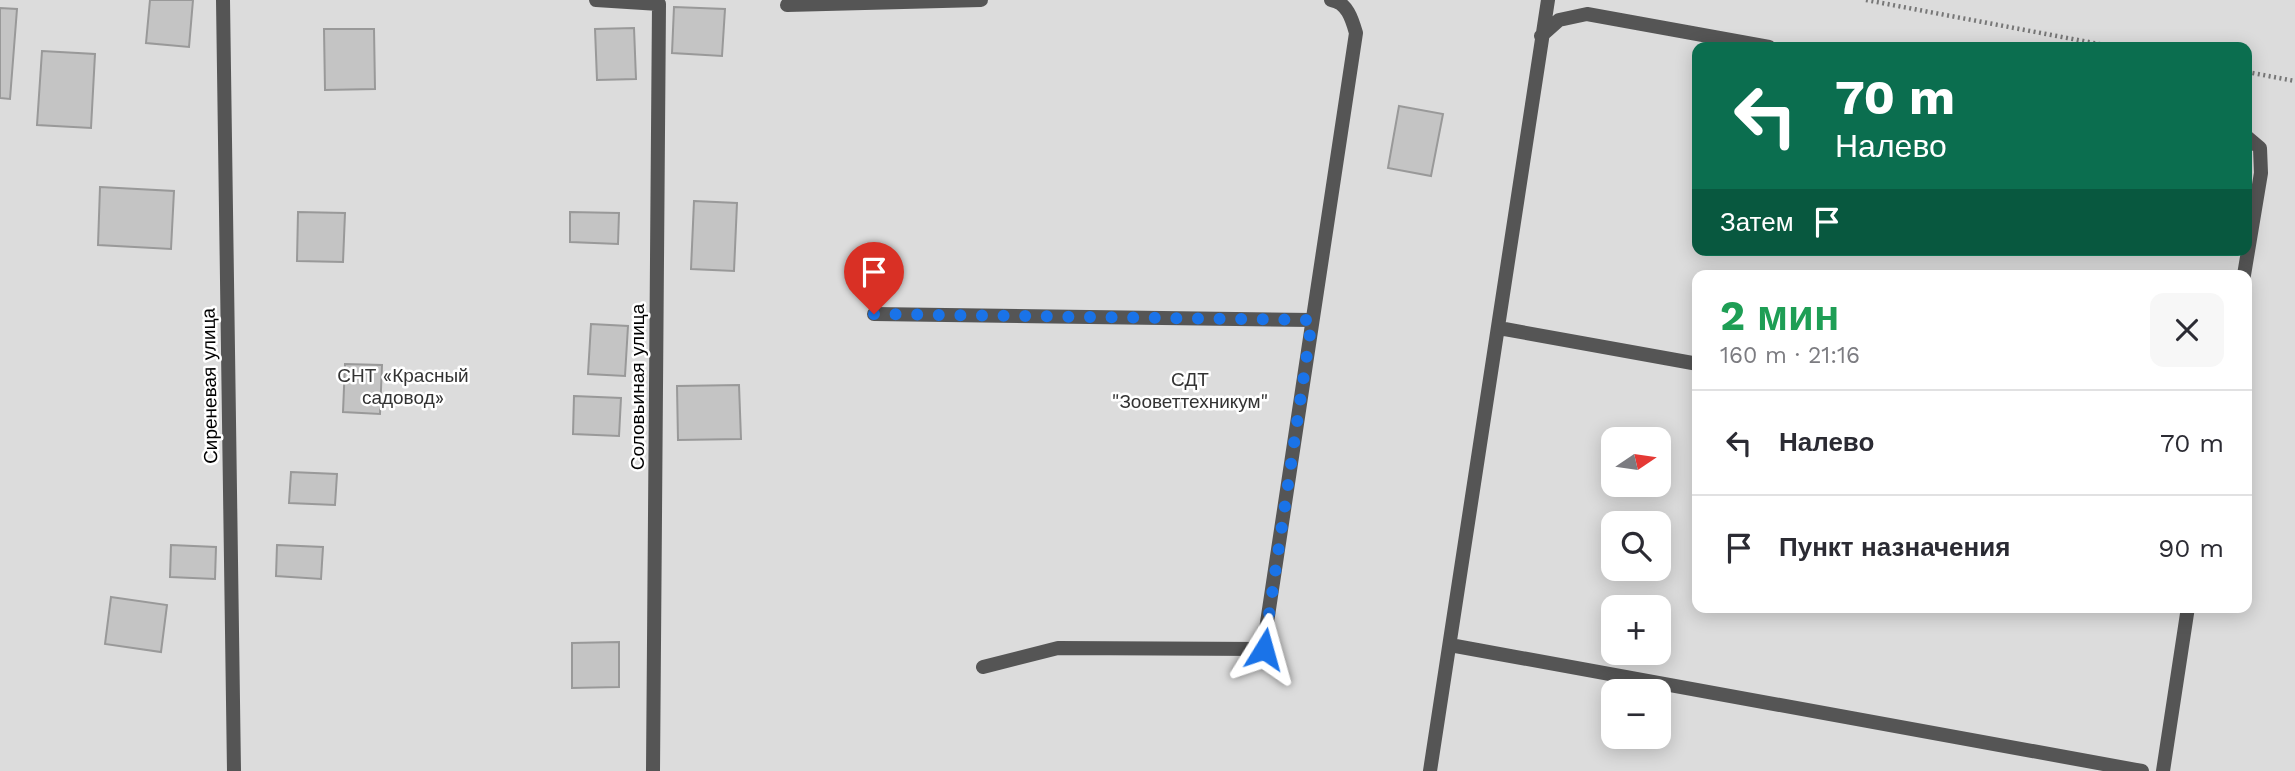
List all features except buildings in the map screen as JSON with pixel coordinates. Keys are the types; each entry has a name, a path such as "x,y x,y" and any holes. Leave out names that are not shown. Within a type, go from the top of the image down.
{"street":[{"name":"Сиреневая улица","path":"223,0 234,771"},
{"name":"Соловьиная улица","path":"596,0 659,4 653,771"},
{"path":"787,5 981,0"},
{"path":"983,667 1058,648 1264,649 1356,33 1351,14 1337,1 1331,0"},
{"path":"1430,771 1548,0"},
{"path":"1541,36 1559,20 1587,14 1741,42"},
{"path":"2252,141 2260,148 2262,173 2252,230"},
{"path":"874,314 1312,320"},
{"path":"1499,328 1692,364"},
{"path":"2163,771 2188,613"},
{"path":"1450,645 2142,771"}],"path":[{"path":"1866,0 2089,42"},
{"path":"2252,73 2295,81"}],"green space":[{"path":"0,0 2295,0 2295,771 0,771"}],"route":[{"path":"874,314 1312,320 1264,649"}],"park label":[{"name":"СНТ «Красный садовод»","path":"403,386"},
{"name":"СДТ \"Зооветтехникум\"","path":"1190,390"}]}
